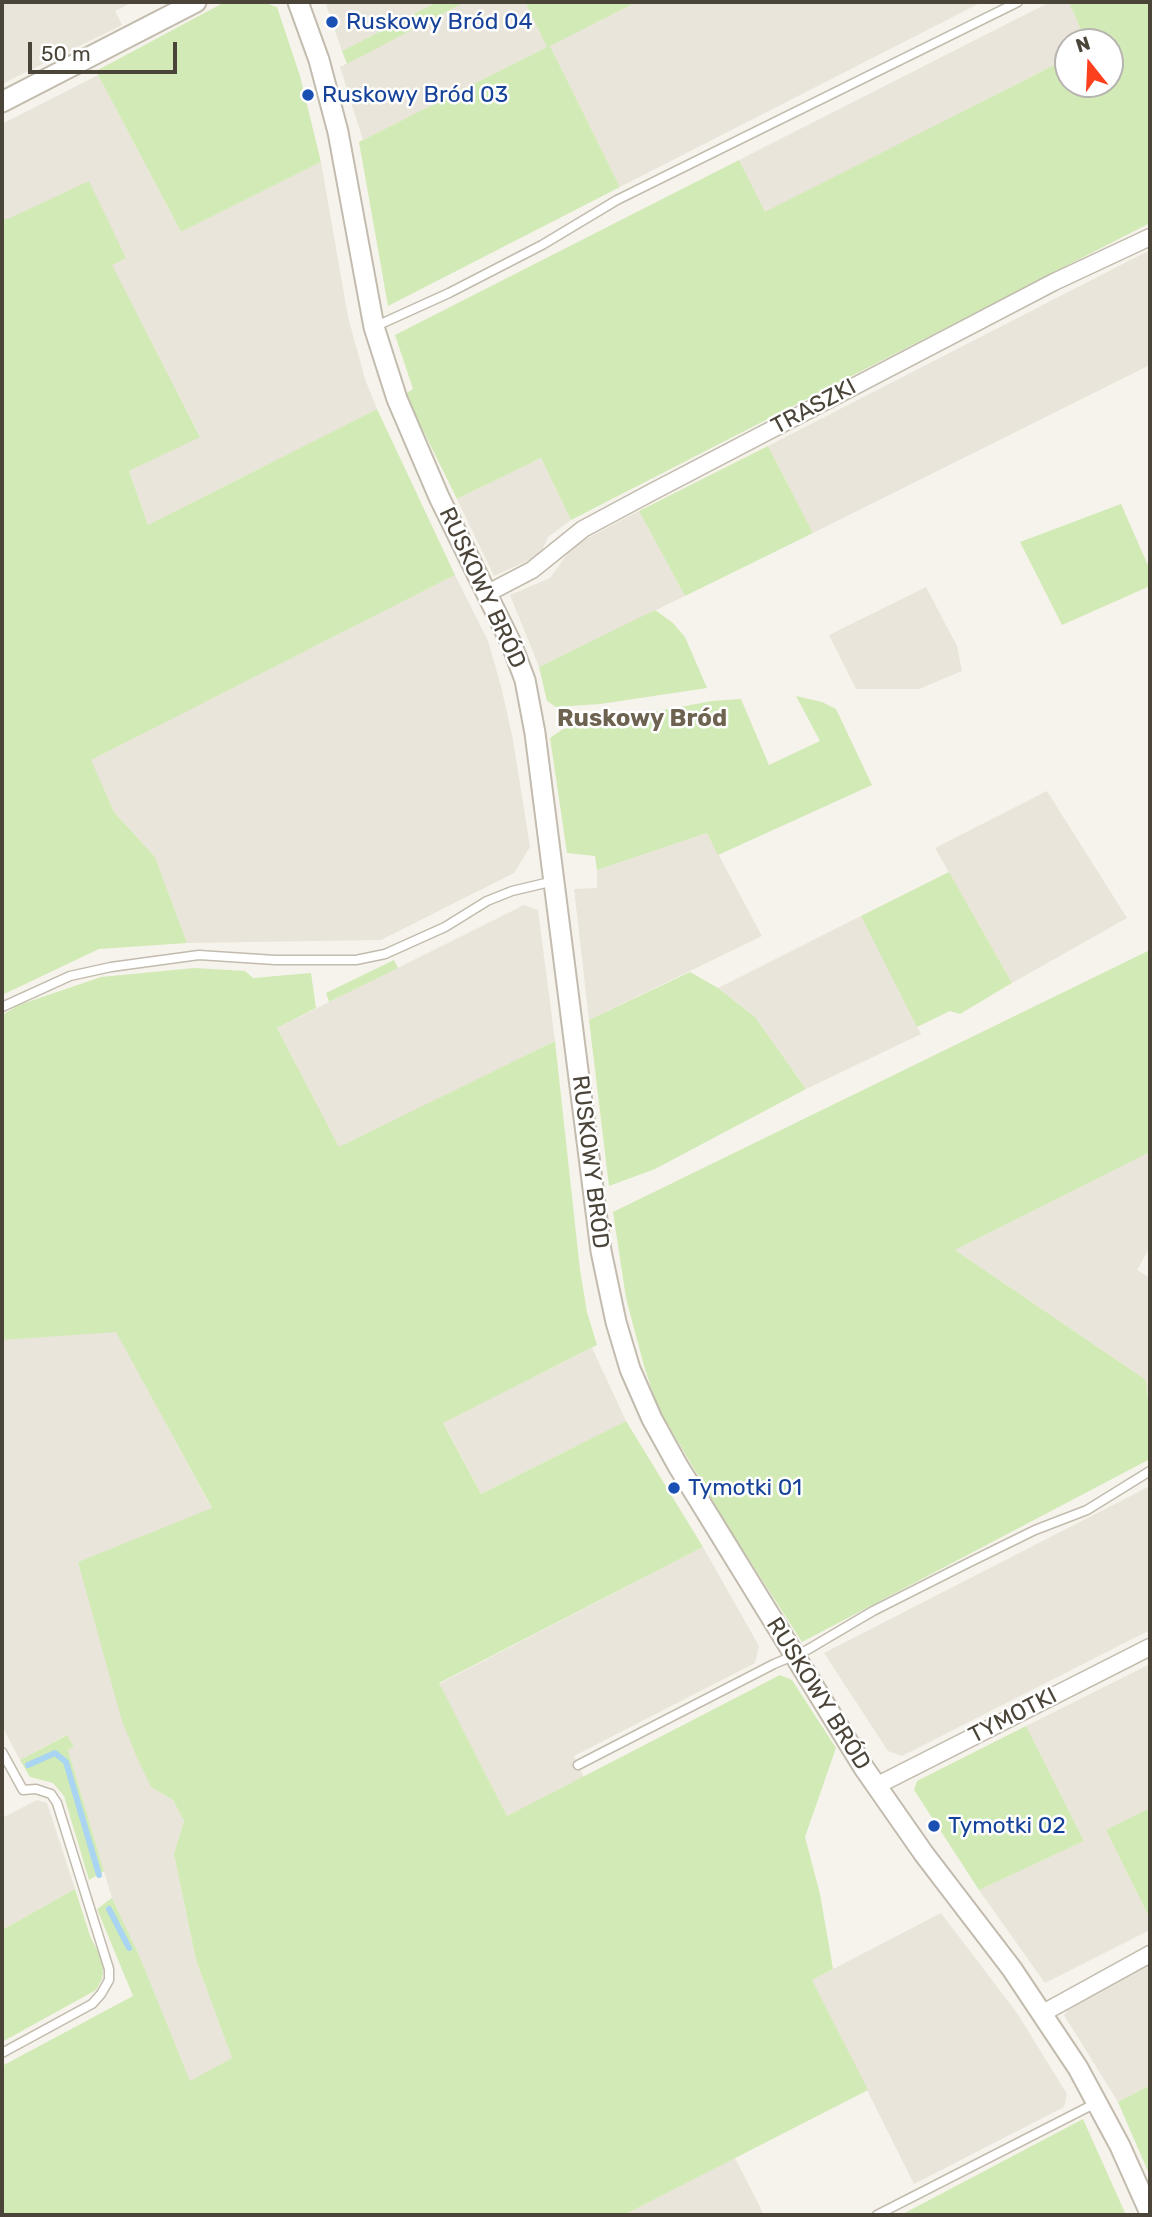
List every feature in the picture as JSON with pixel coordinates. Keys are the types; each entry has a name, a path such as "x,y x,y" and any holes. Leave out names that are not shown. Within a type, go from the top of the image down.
{"street":[{"path":"2,102 196,2"},
{"name":"RUSKOWY BRÓD","path":"299,2 319,60 338,132 374,327 397,399 417,449 488,593 519,663 531,706 601,1251 616,1322 635,1381 664,1442 793,1656 876,1786 1042,2013 1098,2102 1150,2213"},
{"name":"TRASZKI","path":"488,593 532,570 583,529 1054,282 1150,237"},
{"name":"TYMOTKI","path":"876,1786 1150,1647"},
{"path":"1042,2013 1150,1954"}],"lane":[{"path":"374,327 449,293 542,245 617,200 1018,2"},
{"path":"2,1007 70,976 111,967 199,955 275,960 356,960 385,954 446,927 487,901 512,891 554,881"},
{"path":"578,1765 970,1562 1035,1530 1087,1510 1150,1471"},
{"path":"2,1752 23,1790 36,1789 51,1794 57,1803 109,1969 109,1980 102,1994 92,2004 2,2053"},
{"path":"877,2215 1098,2102"}],"shaded area":[{"path":"2,2 133,2 115,11 122,25 2,84"},
{"path":"325,2 437,2 342,51"},
{"path":"465,2 525,2 548,47 363,140 340,67"},
{"path":"637,2 982,2 620,187 550,46"},
{"path":"1050,2 1069,2 1080,28 1054,28 1054,65 765,213 739,160"},
{"path":"98,75 181,232 321,162 348,317 365,379 377,409 148,525 129,471 200,436 111,265 126,257 2,219 2,124"},
{"path":"1150,250 1150,365 813,533 768,446"},
{"path":"541,458 571,520 548,537 540,555 494,576 457,499"},
{"path":"639,511 685,596 539,667 510,595 550,578 573,546"},
{"path":"455,575 488,641 513,740 530,847 514,873 381,940 187,943 155,857 114,812 90,760"},
{"path":"926,587 957,646 962,671 919,689 856,689 829,635"},
{"path":"1047,791 1127,918 1012,983 935,848"},
{"path":"707,833 762,936 589,1020 574,889 597,888 597,870"},
{"path":"524,905 538,910 555,1041 339,1148 277,1028"},
{"path":"861,916 921,1034 806,1089 755,1017 718,988"},
{"path":"1150,1152 1150,1247 1137,1270 1150,1278 1150,1417 1146,1380 955,1250"},
{"path":"116,1331 212,1509 78,1562 151,1787 173,1800 184,1821 174,1854 196,1960 232,2058 190,2082 139,1955 112,1898 68,1750 74,1747 66,1735 20,1760 2,1726 2,1340"},
{"path":"592,1348 626,1421 481,1494 443,1422"},
{"path":"1150,1486 1150,1630 902,1756 888,1751 824,1653"},
{"path":"703,1547 759,1646 755,1663 574,1756 584,1777 507,1816 439,1684"},
{"path":"1150,1664 1150,1808 1106,1830 1150,1919 1150,1930 1045,1983 979,1890 1084,1841 1026,1726"},
{"path":"37,1800 47,1803 75,1889 2,1930 2,1818"},
{"path":"941,1913 1017,2013 1067,2094 1064,2107 914,2184 812,1980"},
{"path":"1150,1963 1150,2085 1118,2102 1064,2015 1101,1989"},
{"path":"735,2158 764,2215 624,2215"}],"green space":[{"path":"225,2 262,2 277,7 300,76 321,162 181,232 96,71"},
{"path":"437,2 465,2 347,64 342,51"},
{"path":"525,2 637,2 550,46 620,187 388,306 359,142 547,47"},
{"path":"1069,2 1150,2 1150,223 571,520 541,458 457,499 405,394 413,389 395,335 739,160 765,212 1054,65 1054,98 1124,98 1124,28 1080,28"},
{"path":"89,181 126,258 112,265 200,437 129,471 148,525 377,409 455,575 91,760 114,812 155,857 187,943 99,949 2,995 2,219 8,219"},
{"path":"768,446 813,533 685,596 639,511"},
{"path":"1121,504 1150,570 1150,586 1062,625 1020,542"},
{"path":"655,610 673,623 685,637 707,688 600,704 556,707 547,701 539,667"},
{"path":"796,696 822,702 836,709 872,785 718,855 707,833 597,870 595,856 567,853 550,738 563,729 712,701 741,699 769,765 820,741"},
{"path":"949,872 1012,983 960,1014 950,1011 917,1027 861,916"},
{"path":"1150,950 1150,1152 955,1250 1146,1380 1150,1417 1150,1459 802,1642 730,1530 657,1406 626,1298 613,1212"},
{"path":"394,960 398,968 329,1002 326,993"},
{"path":"194,968 245,971 253,978 311,973 316,1008 277,1028 339,1147 555,1041 580,1270 587,1312 597,1345 443,1423 481,1494 626,1421 703,1547 439,1683 507,1816 780,1675 792,1680 836,1748 805,1837 820,1894 833,1969 812,1980 868,2090 624,2215 2,2215 2,2066 133,1996 97,1909 112,1898 139,1955 190,2081 232,2058 196,1960 174,1854 184,1821 173,1800 151,1787 122,1721 78,1562 212,1508 116,1332 2,1340 2,1015 19,1005 101,977"},
{"path":"690,972 718,988 755,1017 806,1089 655,1169 609,1186 589,1020"},
{"path":"1026,1726 1084,1841 979,1890 914,1790 917,1781"},
{"path":"67,1735 74,1747 68,1750 104,1871 89,1880 64,1796 53,1783 30,1777 20,1760"},
{"path":"1150,1808 1150,1919 1106,1830"},
{"path":"75,1889 90,1936 104,1963 102,1979 96,1990 2,2042 2,1930"},
{"path":"1150,2085 1150,2176 1118,2102"},
{"path":"1083,2119 1126,2215 901,2215"}],"waterway":[{"path":"28,1765 55,1753 66,1762 99,1875"},
{"path":"109,1909 129,1948"}],"place":[{"name":"Ruskowy Bród 04","path":"332,22"},
{"name":"Ruskowy Bród 03","path":"308,95"},
{"name":"Tymotki 01","path":"674,1488"},
{"name":"Tymotki 02","path":"934,1826"}],"district":[{"name":"Ruskowy Bród","path":"642,719"}]}
